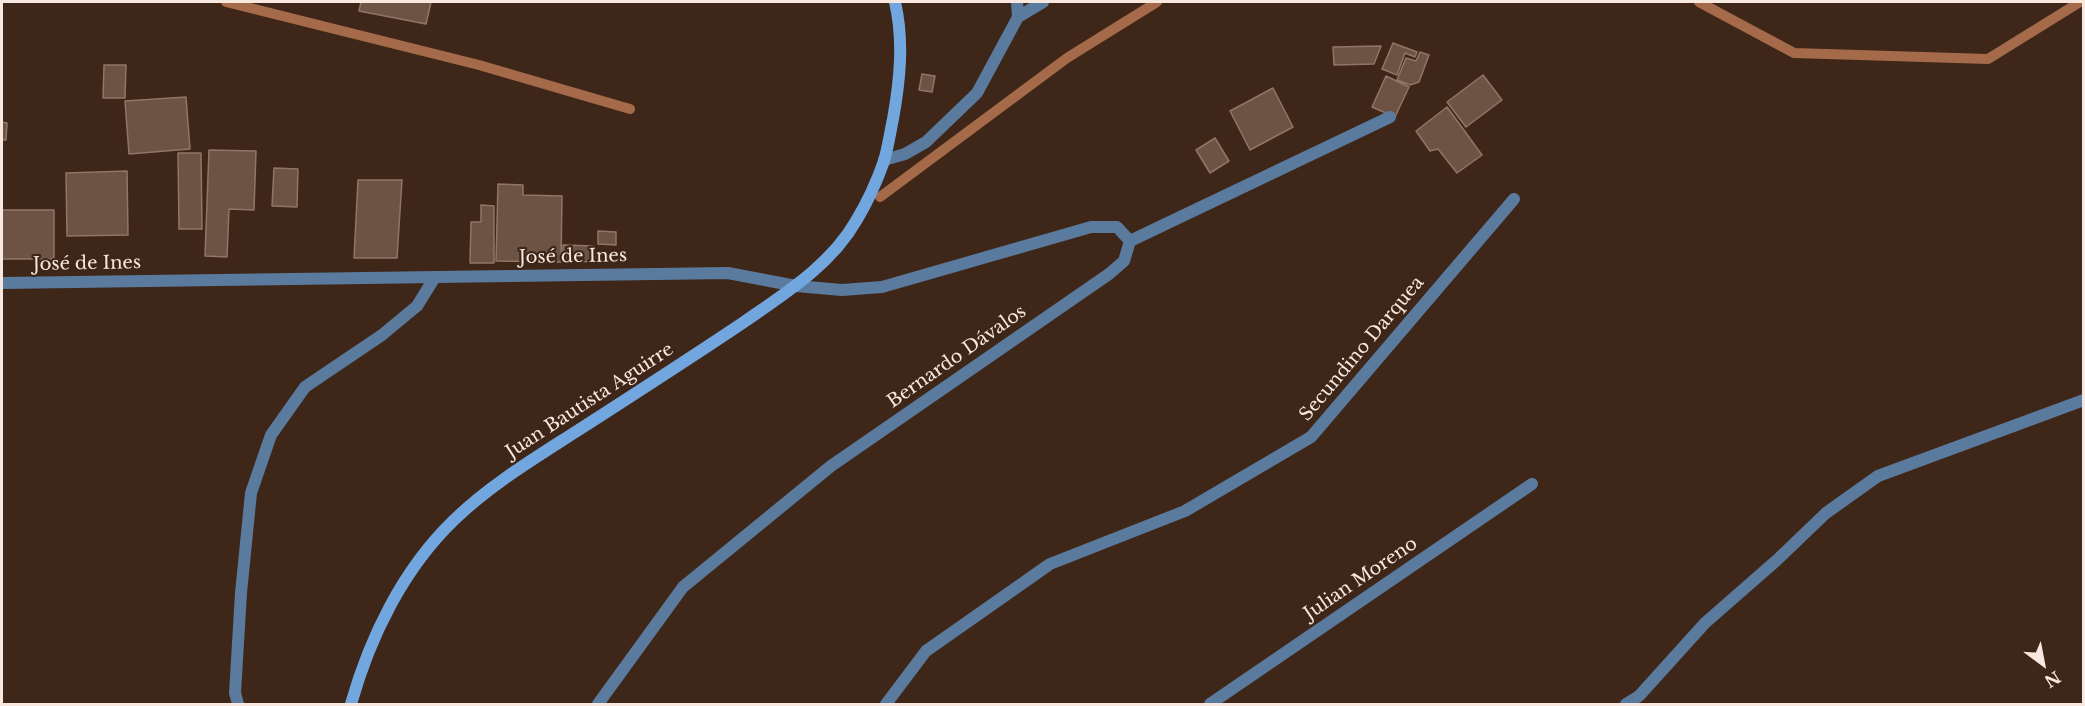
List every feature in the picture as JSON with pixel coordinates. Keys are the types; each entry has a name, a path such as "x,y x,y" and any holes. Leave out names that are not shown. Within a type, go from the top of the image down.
{"main road":[{"name":"Juan Bautista Aguirre","path":"351,705 360,674 381,625 406,581 429,548 455,519 516,470 703,350 796,286 834,250 856,222 884,160 899,87 901,57 899,19 895,2"}],"street":[{"path":"884,160 905,154 926,142 976,93 1017,17 1017,2"},
{"path":"1017,17 1043,2"},
{"path":"1130,241 1390,117"},
{"name":"Secundino Darquea","path":"886,705 926,651 1050,564 1185,511 1311,437 1514,199"},
{"name":"José de Ines","path":"2,283 728,273 796,286 842,290 882,287 1091,228 1117,227 1130,241"},
{"name":"Bernardo Dávalos","path":"598,705 684,588 831,466 1108,274 1124,261 1130,241"},
{"path":"238,705 235,693 240,604 251,493 271,435 305,387 382,334 417,306 435,278"},
{"path":"1626,705 1639,696 1705,622 1777,560 1826,513 1878,476 2084,400"},
{"name":"Julian Moreno","path":"1210,705 1532,483"}],"building":[{"path":"361,2 431,2 426,24 359,11"},
{"path":"1393,43 1417,52 1415,57 1405,53 1397,75 1382,69"},
{"path":"1381,46 1374,64 1334,65 1333,47"},
{"path":"1420,52 1429,55 1419,82 1410,85 1397,80 1406,58 1416,61"},
{"path":"104,65 126,65 125,98 103,98"},
{"path":"922,74 935,76 932,92 919,90"},
{"path":"1483,75 1502,100 1466,127 1447,102"},
{"path":"1386,76 1409,87 1395,117 1372,107"},
{"path":"1273,88 1293,127 1250,150 1230,111"},
{"path":"186,97 190,149 129,154 125,101"},
{"path":"1447,107 1482,155 1457,173 1438,149 1430,151 1416,131"},
{"path":"2,122 7,123 6,140 2,140"},
{"path":"1215,138 1229,161 1210,173 1196,150"},
{"path":"209,150 256,151 254,210 229,209 227,257 205,256"},
{"path":"178,153 201,153 202,229 179,229"},
{"path":"274,168 298,169 297,207 272,206"},
{"path":"127,171 128,235 67,236 66,173"},
{"path":"358,180 402,180 397,258 354,258"},
{"path":"498,184 523,185 523,195 562,196 561,262 496,261"},
{"path":"481,205 494,206 494,263 470,263 471,222 481,222"},
{"path":"2,210 54,210 54,259 2,259"},
{"path":"598,231 616,232 616,245 598,244"},
{"path":"563,245 593,246 593,252 600,252 600,262 563,261"}],"waterway":[{"path":"226,2 479,65 630,109"},
{"path":"880,197 1067,58 1157,2"},
{"path":"1699,2 1794,53 1988,59 2080,2"}]}
